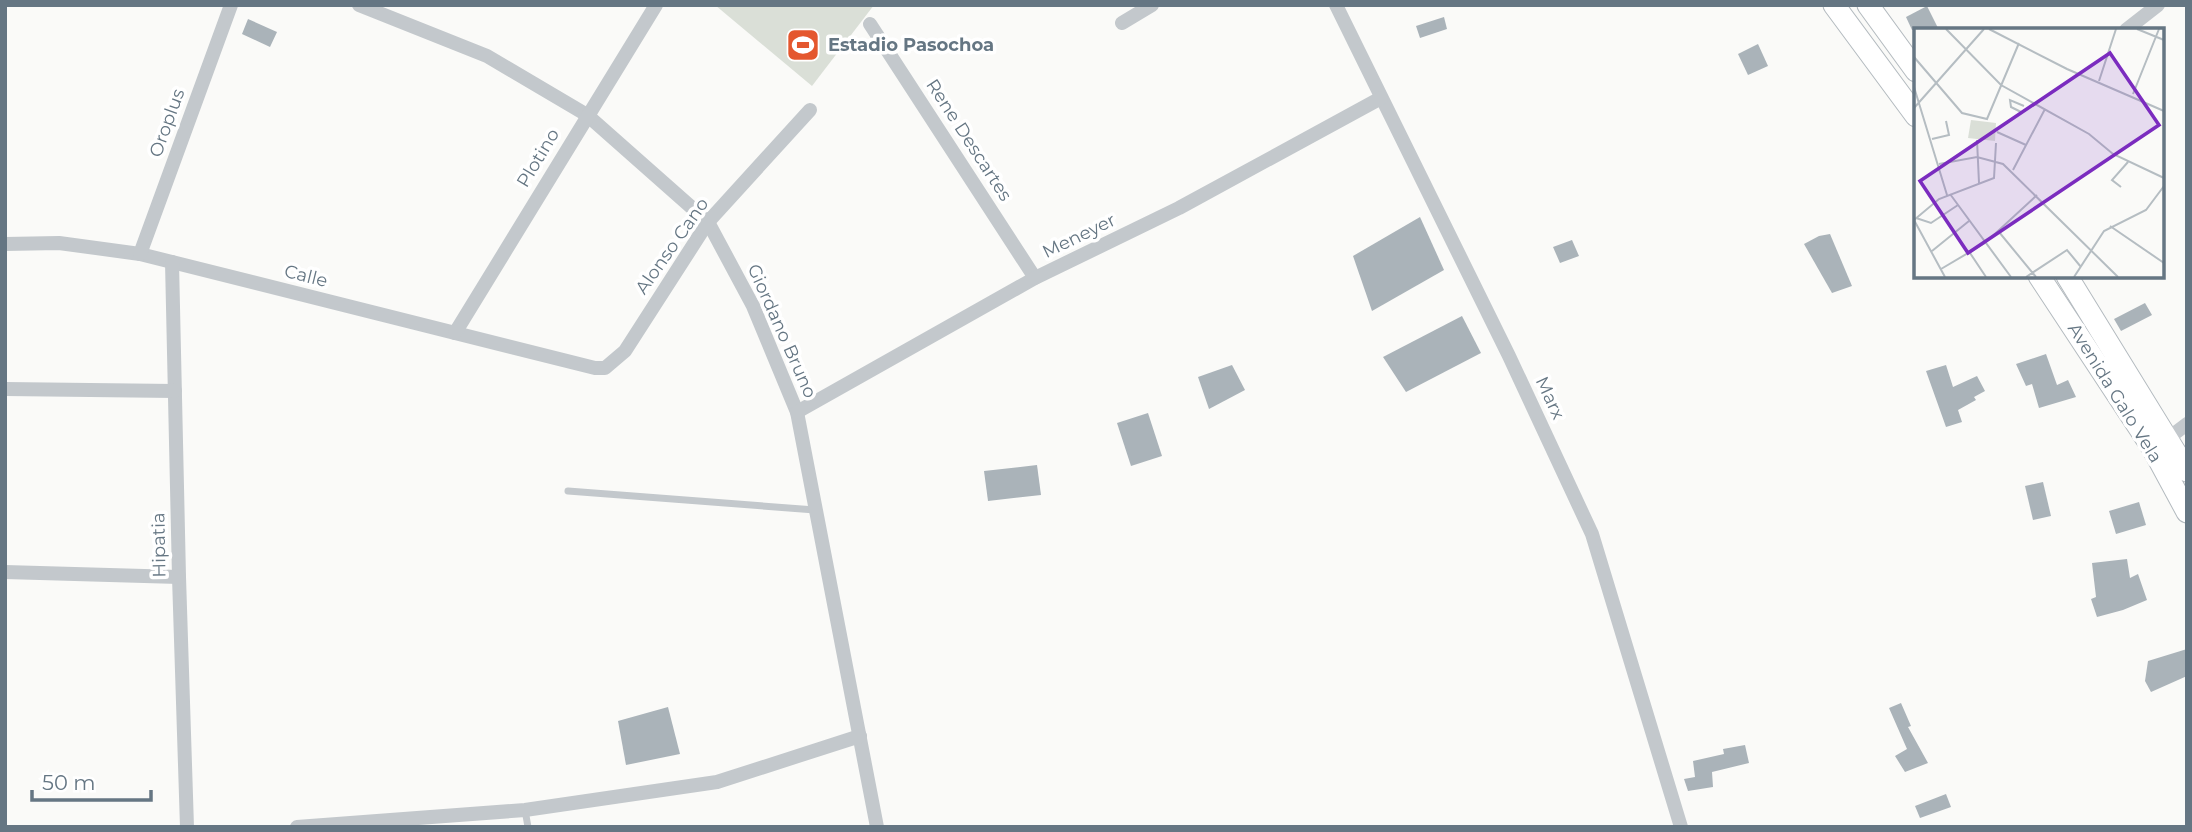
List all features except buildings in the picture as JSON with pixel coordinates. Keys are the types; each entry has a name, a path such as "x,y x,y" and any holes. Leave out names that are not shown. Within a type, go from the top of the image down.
{"main road":[{"path":"1834,5 1914,113"},
{"path":"1868,5 1914,68"},
{"name":"Avenida Galo Vela","path":"2040,278 2160,444 2187,471"},
{"name":"Avenida Galo Vela","path":"2068,278 2160,444 2187,512"}],"street":[{"name":"Oroplus","path":"140,254 231,5"},
{"name":"Giordano Bruno","path":"359,5 487,56 587,115 708,222 753,306 797,412 877,827"},
{"name":"Plotino","path":"455,332 656,5"},
{"path":"1122,23 1152,5"},
{"name":"Marx","path":"1336,5 1509,356 1592,534 1681,827"},
{"path":"2129,28 2158,5"},
{"name":"Rene Descartes","path":"870,23 1035,278"},
{"name":"Meneyer","path":"797,412 1035,278 1179,208 1381,98"},
{"name":"Alonso Cano","path":"595,368 605,368 625,351 708,222 810,110"},
{"name":"Calle","path":"5,244 60,243 140,254 595,368"},
{"name":"Hipatia","path":"172,262 187,827"},
{"path":"5,389 175,391"},
{"path":"2160,444 2187,424"},
{"path":"5,572 179,577"},
{"path":"297,827 357,825 525,810 717,782 860,736"}],"lane":[{"path":"568,491 816,510"},
{"path":"525,810 528,827"}],"shaded area":[{"name":"Estadio Pasochoa","path":"715,5 874,5 812,86"}],"place":[{"name":"Estadio Pasochoa","path":"803,45"}]}
